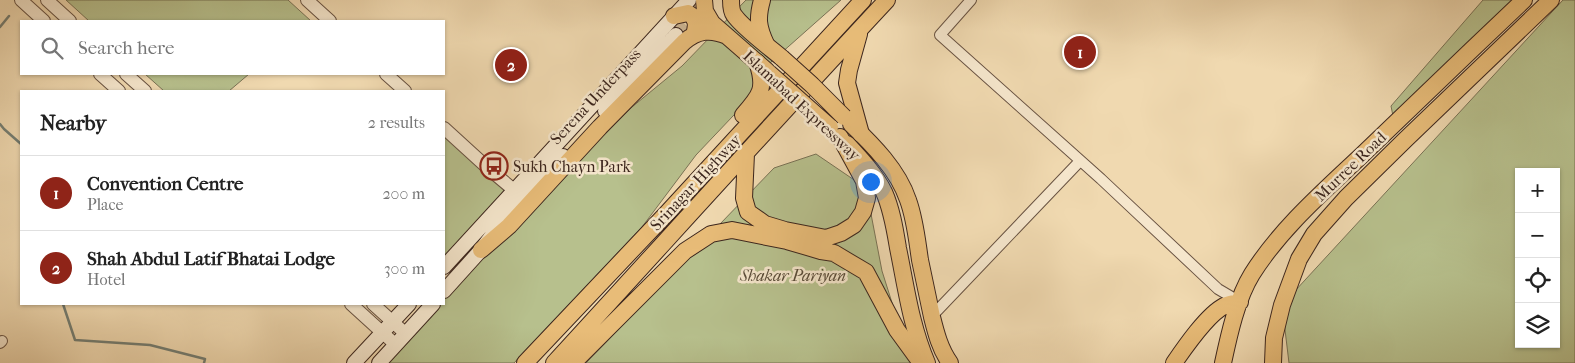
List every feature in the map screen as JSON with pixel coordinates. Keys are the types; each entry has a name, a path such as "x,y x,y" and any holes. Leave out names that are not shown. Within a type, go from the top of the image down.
{"main road":[{"path":"445,266 689,0"},
{"name":"Islamabad Expressway","path":"704,0 704,11 712,22 835,132 876,178 884,194 893,221 913,323 927,363"},
{"name":"Islamabad Expressway","path":"731,0 733,14 741,23 812,85 862,134 895,174 908,199 913,215 926,292 937,336 950,363"},
{"path":"762,0 758,14 758,23 766,44"},
{"name":"Srinagar Highway","path":"525,363 667,213 863,0"},
{"name":"Srinagar Highway","path":"554,363 887,0"},
{"name":"Murree Road","path":"1223,363 1229,332 1240,302 1251,276 1267,252 1296,219 1524,0"},
{"name":"Murree Road","path":"1274,363 1274,338 1282,306 1299,259 1314,234 1346,198 1404,140 1551,0"},
{"path":"674,16 691,14 696,23 694,34"},
{"path":"860,29 853,52 848,83 862,134"},
{"path":"481,250 509,226 684,42 694,34 708,30 728,36"},
{"name":"Serena Underpass","path":"445,291 481,250 508,214 676,35"},
{"path":"667,213 684,180 759,96 763,67"},
{"path":"1392,127 1404,140"},
{"path":"746,154 744,198 748,212 765,224 826,238 841,233 854,225 862,212 867,198 864,181 835,132"},
{"path":"573,363 685,251 711,234 732,230 787,241 834,254 866,272 897,330 921,363"},
{"path":"1174,363 1199,329 1218,310 1230,304 1240,302"},
{"path":"354,363 408,305"},
{"path":"379,363 432,305"}],"street":[{"path":"22,0 43,20"},
{"path":"47,0 69,20"},
{"path":"307,0 329,20"},
{"path":"972,0 940,36 1080,160 1218,289 1240,302"},
{"path":"127,75 144,90"},
{"path":"387,75 404,90"},
{"path":"445,129 514,190"},
{"path":"932,316 1080,160"},
{"path":"352,305 382,333 401,339"},
{"path":"374,305 392,322 401,339"}],"green space":[{"path":"66,0 288,0 310,20 88,20"},
{"path":"746,0 841,0 771,62 751,97 696,155 642,227 514,363 384,363 438,305 445,305 445,298 467,273 632,107 682,66"},
{"path":"1483,0 1521,0 1393,116 1391,106"},
{"path":"1563,0 1575,0 1575,363 1289,363 1282,305"},
{"path":"146,75 248,75 230,90 163,90"},
{"path":"445,134 507,193 445,258"},
{"name":"Shakar Pariyan","path":"816,154 866,188 882,271 911,363 586,363 774,168"}],"waterway":[{"path":"0,27 9,16"},
{"path":"0,124 20,143"},
{"path":"63,305 75,340 150,345 205,359 204,363"}],"tunnel":[{"path":"676,35 700,10"}],"place":[{"name":"Convention Centre","path":"1080,52"},
{"name":"Shah Abdul Latif Bhatai Lodge","path":"511,65"},
{"name":"Sukh Chayn Park","path":"494,166"}]}
